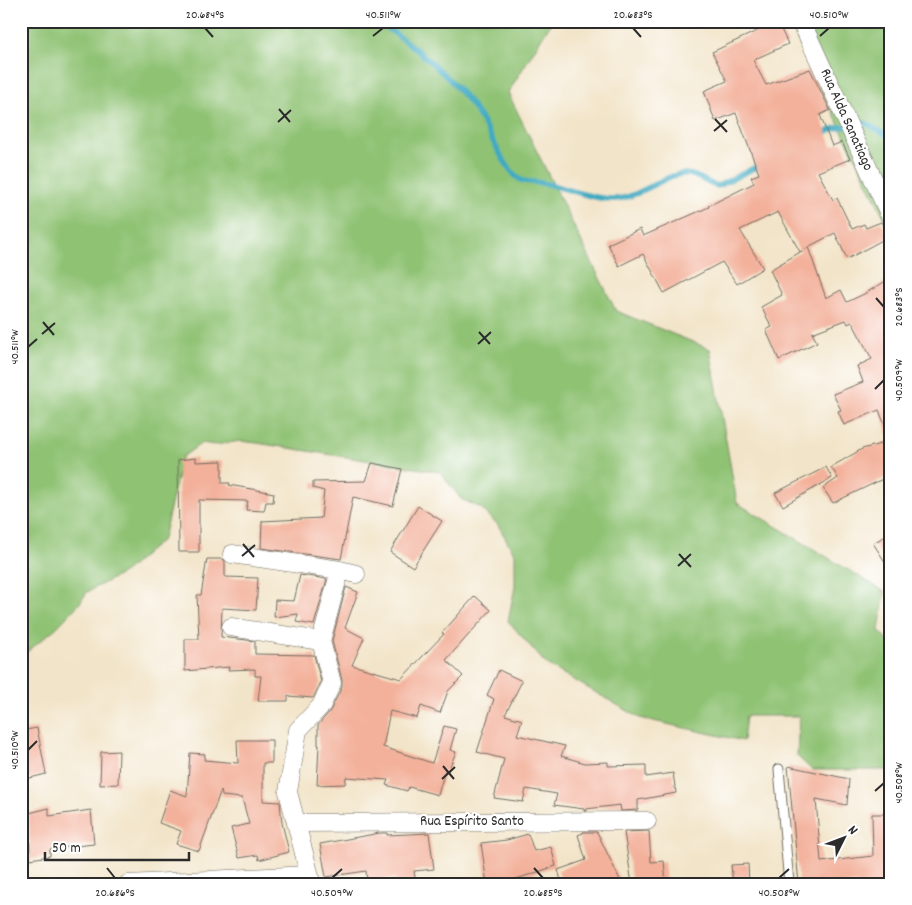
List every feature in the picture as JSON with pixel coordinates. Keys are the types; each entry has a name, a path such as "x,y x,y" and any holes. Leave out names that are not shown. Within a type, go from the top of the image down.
{"street":[{"name":"Rua Alda Sanatiago","path":"801,21 891,218"},
{"path":"128,884 310,880 288,792 298,730 321,706 332,683 321,641 348,572 232,554"},
{"path":"231,627 321,641"},
{"name":"Rua Espírito Santo","path":"296,823 647,821"}],"lane":[{"path":"780,769 789,884"}],"green space":[{"path":"21,21 552,21 508,93 616,311 710,349 737,503 885,592 879,630 891,645 891,770 812,770 797,756 799,716 746,716 743,741 640,718 546,664 508,621 515,586 515,555 498,525 481,508 461,499 440,472 257,443 240,441 215,445 202,443 182,457 163,539 125,572 87,592 79,604 57,627 21,657"},
{"path":"788,21 891,21 891,231"}],"building":[{"path":"755,21 777,21 788,44 753,60 766,85 810,69 830,110 820,115 832,146 842,142 850,159 818,172 833,200 837,198 852,229 864,224 866,228 881,222 890,236 847,259 835,233 808,247 826,298 841,290 847,302 891,278 891,436 889,436 879,410 844,425 838,411 841,410 833,394 863,382 857,366 872,359 852,322 848,324 846,320 812,333 817,342 779,360 766,330 772,327 761,307 782,295 770,270 807,248 800,252 778,212 740,230 763,268 737,284 722,262 664,293 643,254 619,266 608,244 640,229 643,236 709,207 754,183 751,177 759,174 736,113 715,121 704,91 727,81 712,52 759,30"},
{"path":"891,441 891,475 833,503 823,488 838,478 831,467 862,449"},
{"path":"196,458 196,462 222,461 222,483 230,483 229,485 274,493 273,502 266,502 264,511 246,510 248,501 199,500 199,552 179,552 178,460"},
{"path":"372,463 402,469 393,506 353,497 341,559 261,548 262,521 321,518 324,491 313,488 313,482 366,481"},
{"path":"826,467 832,478 783,506 775,493"},
{"path":"418,506 442,521 413,567 390,552"},
{"path":"891,533 891,571 873,543"},
{"path":"207,559 223,559 225,562 225,577 258,578 256,610 222,608 221,637 255,641 255,654 314,655 321,682 313,698 288,696 288,701 258,701 261,676 255,676 255,669 228,670 229,667 185,671 185,639 199,639 197,595 201,595"},
{"path":"300,575 327,579 314,625 296,622 298,614 274,617 275,600 294,601"},
{"path":"346,587 358,592 345,628 364,638 352,665 401,679 444,634 442,633 475,596 491,610 446,660 463,676 448,691 440,713 421,706 417,718 390,711 383,747 432,763 444,726 456,729 450,750 456,752 448,771 445,770 438,795 409,787 407,791 386,785 388,780 346,777 345,784 317,785 318,725 330,711 342,687 332,641"},
{"path":"499,670 522,681 505,715 522,720 517,735 565,746 561,756 585,763 608,762 608,766 646,765 646,777 673,773 676,793 638,800 638,810 621,811 620,805 586,809 587,811 584,811 584,809 554,805 557,794 526,789 523,802 494,798 504,759 477,752 494,699 487,695"},
{"path":"37,728 46,774 26,779 21,763 21,731"},
{"path":"237,740 272,740 272,763 263,763 263,801 280,802 282,823 289,852 259,860 258,855 239,858 231,828 249,824 242,798 222,796 221,790 199,851 176,844 181,831 159,823 170,790 187,796 190,753 205,754 204,760 238,763"},
{"path":"119,751 118,784 100,785 101,752"},
{"path":"788,766 849,779 847,805 816,799 821,862 873,856 872,814 886,814 889,884 799,884"},
{"path":"49,808 49,816 91,810 94,844 50,849 50,856 30,859 29,813"},
{"path":"649,831 651,862 664,861 666,884 632,884 624,832"},
{"path":"583,832 597,832 622,884 562,884 558,870 586,860 578,835"},
{"path":"387,833 387,835 429,833 434,869 414,871 416,884 397,884 395,878 367,881 366,871 326,877 320,844"},
{"path":"528,834 534,851 551,847 556,866 513,880 514,884 487,884 481,843 507,840"},
{"path":"748,864 749,884 733,884 731,865"}],"waterway":[{"path":"376,21 419,52 460,91 481,119 506,163 518,178 523,181 551,185 607,199 616,199 635,194 669,177 678,175 690,174 718,186 762,164"},
{"path":"822,134 836,128 866,123 891,138"}]}
